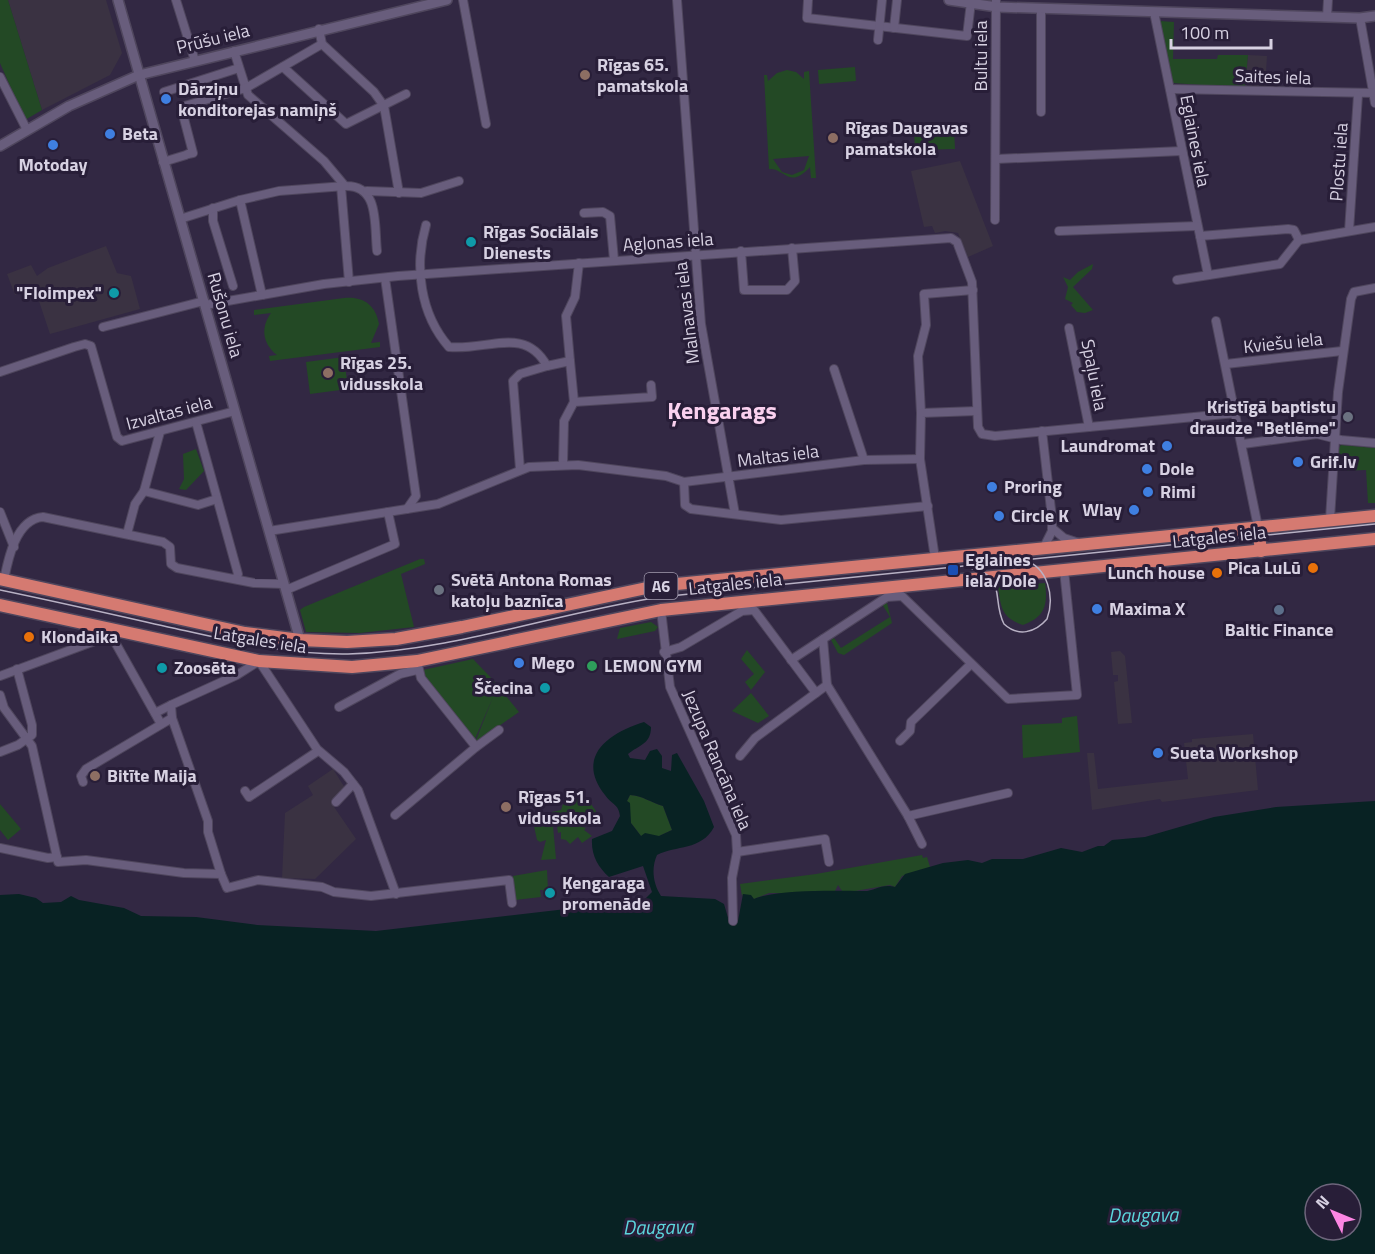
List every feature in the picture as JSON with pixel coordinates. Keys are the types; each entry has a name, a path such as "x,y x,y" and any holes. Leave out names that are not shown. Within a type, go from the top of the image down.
{"highway":[{"name":"Latgales iela","path":"2,579 245,633 300,640 347,642 396,639 626,591 697,581 1375,516"},
{"path":"1258,527 1261,551"},
{"name":"Latgales iela","path":"0,605 112,632 259,661 352,667 417,666 630,614 661,610 748,606 1064,570 1375,539"},
{"path":"626,591 630,614"}],"street":[{"name":"Rušonu iela","path":"118,0 300,640"},
{"path":"176,0 195,61"},
{"name":"Prūšu iela","path":"0,146 69,106 139,75 447,0"},
{"path":"463,0 486,124"},
{"name":"Malnavas iela","path":"677,0 701,324 728,477 736,506 735,514"},
{"path":"808,0 807,18 967,36 971,2"},
{"path":"878,40 882,0"},
{"path":"894,28 897,0"},
{"path":"949,0 1041,8 1360,18 1375,16"},
{"path":"1327,17 1328,0"},
{"name":"Bultu iela","path":"995,220 996,4"},
{"path":"1041,8 1041,112"},
{"name":"Eglaines iela","path":"1154,12 1208,275"},
{"path":"1360,18 1375,103"},
{"path":"319,30 322,44 374,92 384,106 399,193"},
{"path":"163,162 193,153 181,107 246,88 322,44"},
{"path":"234,51 248,94 324,161 343,186 349,282"},
{"path":"283,67 346,124 406,94"},
{"path":"164,92 239,68"},
{"path":"0,77 27,130"},
{"name":"Saites iela","path":"1170,89 1374,94"},
{"name":"Plostu iela","path":"1349,231 1358,95"},
{"path":"996,159 1182,151"},
{"path":"180,219 240,200 298,189 343,186 360,187 367,191 421,193 459,182"},
{"path":"367,191 371,199 377,250"},
{"path":"240,200 262,295"},
{"path":"213,208 213,221 233,286"},
{"path":"584,213 603,212 610,216 614,261"},
{"path":"426,225 419,275 422,295 449,347 523,342 536,348 547,366"},
{"path":"1059,231 1197,226"},
{"path":"1178,280 1280,264 1299,240 1375,227"},
{"path":"1200,236 1293,230 1299,240"},
{"name":"Aglonas iela","path":"103,327 205,303 385,278 741,251 954,239 971,277 973,290"},
{"path":"741,251 744,290 787,290 795,281 792,248"},
{"path":"563,464 564,421 574,402 566,316 575,297 579,263"},
{"path":"385,278 416,496 407,509"},
{"path":"1330,519 1342,351 1354,292 1375,288"},
{"path":"935,558 920,459 921,413 918,356 926,325 924,294 973,290 977,411 979,431 987,436 1236,412"},
{"path":"1216,321 1243,444 1258,527"},
{"name":"Spaļu iela","path":"1069,328 1089,427"},
{"name":"Izvaltas iela","path":"0,372 85,344 94,349 101,386 119,439 125,442 235,411"},
{"name":"Kviešu iela","path":"1226,364 1342,351"},
{"path":"520,469 513,381 520,374 570,361"},
{"path":"834,369 864,460"},
{"path":"574,402 652,397 651,385"},
{"path":"921,413 977,411"},
{"path":"196,422 238,574 236,579"},
{"path":"1042,431 1052,528 1044,548"},
{"path":"127,534 135,504 144,491 160,432"},
{"path":"1243,444 1317,434 1375,443"},
{"name":"Maltas iela","path":"269,531 430,506 520,469 563,464 666,476 684,482 864,460 920,459"},
{"path":"684,482 686,505 691,509 781,520 928,506"},
{"path":"144,491 198,504 217,499"},
{"path":"416,496 430,506"},
{"path":"2,579 21,530 38,518 163,542 170,547 171,564 177,568 285,587 395,544 388,512"},
{"path":"1,516 14,547"},
{"path":"1052,528 1064,538 1083,544"},
{"path":"791,660 895,591 906,599 1008,699 1077,695 1064,570"},
{"path":"664,652 681,647 748,606 754,610 816,693"},
{"name":"Jezupa Rancāna iela","path":"661,610 664,652 670,687 731,823 737,852"},
{"path":"0,676 112,632 161,724"},
{"path":"823,639 828,685 908,816 922,844"},
{"path":"155,712 237,675 259,661 318,751 344,772 353,784 396,894"},
{"path":"900,741 910,731 910,722 971,664"},
{"path":"339,707 417,666 421,678 476,747"},
{"path":"0,752 32,735 32,724 17,669"},
{"path":"740,756 755,738 828,685"},
{"path":"1,699 32,746 58,862 86,860 184,873 221,874"},
{"path":"171,705 172,718 208,821 208,832 227,888 258,880 322,887 334,892 371,896 509,880 512,903"},
{"path":"83,782 81,776 86,769 172,718"},
{"path":"395,815 499,730"},
{"path":"245,791 249,797 318,751"},
{"path":"336,802 353,784"},
{"path":"908,816 1008,793"},
{"path":"733,921 732,878 737,852 825,839 829,862"},
{"path":"0,848 48,858 57,857"}],"shaded area":[{"path":"8,0 106,0 122,53 110,75 42,110"},
{"path":"1248,55 1267,56 1265,87 1245,86"},
{"path":"960,161 993,246 968,257 958,233 945,231 935,233 932,226 924,227 911,171"},
{"path":"106,246 117,273 131,276 140,309 50,334 35,289 15,295 7,274 31,265 37,276 48,268"},
{"path":"1120,651 1125,656 1132,723 1118,724 1114,682 1118,681 1118,675 1113,675 1111,652"},
{"path":"1253,734 1258,790 1162,802 1160,799 1092,810 1087,753 1094,753 1098,789 1188,779 1184,743 1192,742 1192,739"},
{"path":"333,769 345,788 332,804 356,839 315,879 282,878 285,813 313,795 308,786"}],"green space":[{"path":"0,0 8,0 42,110 25,120 0,63"},
{"path":"1160,21 1174,22 1173,59 1217,59 1218,55 1248,55 1245,88 1173,83"},
{"path":"855,67 856,81 819,84 818,70"},
{"path":"787,70 796,72 804,79 804,72 809,71 816,178 811,178 810,167 797,177 769,169 764,75 767,75 768,81 777,73","holes":["809,156 804,170 792,175 782,172 773,159"]},
{"path":"954,129 955,149 915,150 914,131"},
{"path":"1093,264 1092,269 1073,287 1093,310 1085,313 1077,312 1071,305 1073,303 1065,299 1068,287 1063,277 1070,280 1078,272"},
{"path":"344,298 363,300 372,307 379,324 371,343 380,342 380,347 270,361 269,356 277,355 266,341 264,330 271,313 254,315 254,310"},
{"path":"344,357 348,389 310,394 306,362"},
{"path":"1341,445 1375,448 1375,503 1368,503 1366,470 1337,471 1338,449"},
{"path":"196,449 204,471 186,490 179,489 184,479 183,454"},
{"path":"424,559 425,564 401,574 414,627 360,633 306,632 300,610 304,607"},
{"path":"1045,583 1045,604 1036,618 1023,625 1007,615 1002,606 998,587"},
{"path":"887,603 892,623 844,655 838,653 831,640 834,638 841,648 890,617 882,604"},
{"path":"651,622 658,627 655,631 617,639 620,628"},
{"path":"747,650 765,672 751,690 745,682 754,674 741,659"},
{"path":"473,659 497,684 493,695 497,685 519,712 479,740 476,740 493,697 475,739 423,676 423,670"},
{"path":"751,693 769,716 758,723 732,711"},
{"path":"1077,716 1080,752 1023,758 1022,725 1062,723 1062,718"},
{"path":"570,795 580,795 581,801 588,800 596,811 594,818 575,825 586,828 584,830 592,836 582,843 578,837 570,844 561,839 561,832 558,833 557,826 553,826 556,859 541,860 546,840 540,842 537,840 532,817 538,814 542,824 546,824 546,816 552,817 552,812 561,810 563,804 574,804 569,798"},
{"path":"630,795 663,806 672,830 659,836 641,836 631,823 627,801"},
{"path":"0,804 21,829 8,840 0,830"},
{"path":"922,855 923,858 927,857 930,867 902,876 895,887 890,885 849,892 842,891 838,885 834,893 769,893 754,899 743,894 742,896 740,884 816,874"},
{"path":"547,870 548,890 554,890 549,893 548,897 544,897 543,890 540,890 541,897 515,900 513,876"}],"water":[{"name":"Daugava","path":"644,722 651,727 647,741 628,754 630,758 645,760 650,751 657,749 662,756 662,768 671,771 672,755 677,753 704,801 714,827 709,835 695,844 657,855 654,871 658,891 661,896 715,899 724,904 729,921 738,921 743,894 751,895 754,899 791,892 868,891 886,886 895,887 905,874 943,863 968,860 982,863 992,859 1023,859 1061,848 1082,852 1104,846 1112,840 1145,837 1214,817 1276,807 1375,801 1375,1254 0,1254 0,895 19,894 36,898 43,903 61,902 71,896 79,900 124,908 141,916 196,917 257,925 376,931 644,900 652,892 643,866 609,877 596,860 592,845 592,839 612,831 620,816 618,809 607,798 597,781 593,769 600,748 618,733","holes":["630,795 663,806 672,830 659,836 645,833 641,836 631,823 630,803 627,801"]}],"tram line":[{"path":"0,590 216,638 304,652 348,654 387,651 465,639 660,597 1375,524"},
{"path":"970,568 982,572 994,583 1004,624 1015,631 1026,632 1037,628 1047,619 1050,593 1048,584 1039,569 1024,560"}],"place":[{"name":"Rīgas 65. pamatskola","path":"585,75"},
{"name":"Dārziņu konditorejas namiņš","path":"166,99"},
{"name":"Beta","path":"110,134"},
{"name":"Rīgas Daugavas pamatskola","path":"833,138"},
{"name":"Motoday","path":"53,145"},
{"name":"Rīgas Sociālais Dienests","path":"471,242"},
{"name":"\"Floimpex\"","path":"114,293"},
{"name":"Rīgas 25. vidusskola","path":"328,373"},
{"name":"Kristīgā baptistu draudze \"Betlēme\"","path":"1348,417"},
{"name":"Laundromat","path":"1167,446"},
{"name":"Grif.lv","path":"1298,462"},
{"name":"Dole","path":"1147,469"},
{"name":"Proring","path":"992,487"},
{"name":"Rimi","path":"1148,492"},
{"name":"Wlay","path":"1134,510"},
{"name":"Circle K","path":"999,516"},
{"name":"Pica LuLū","path":"1313,568"},
{"name":"Eglaines iela/Dole","path":"953,570"},
{"name":"Lunch house","path":"1217,573"},
{"name":"Svētā Antona Romas katoļu baznīca","path":"439,590"},
{"name":"Maxima X","path":"1097,609"},
{"name":"Baltic Finance","path":"1279,610"},
{"name":"Klondaika","path":"29,637"},
{"name":"Mego","path":"519,663"},
{"name":"LEMON GYM","path":"592,666"},
{"name":"Zoosēta","path":"162,668"},
{"name":"Ščecina","path":"545,688"},
{"name":"Sueta Workshop","path":"1158,753"},
{"name":"Bitīte Maija","path":"95,776"},
{"name":"Rīgas 51. vidusskola","path":"506,807"},
{"name":"Ķengaraga promenāde","path":"550,893"}],"district":[{"name":"Ķengarags","path":"722,411"}]}
